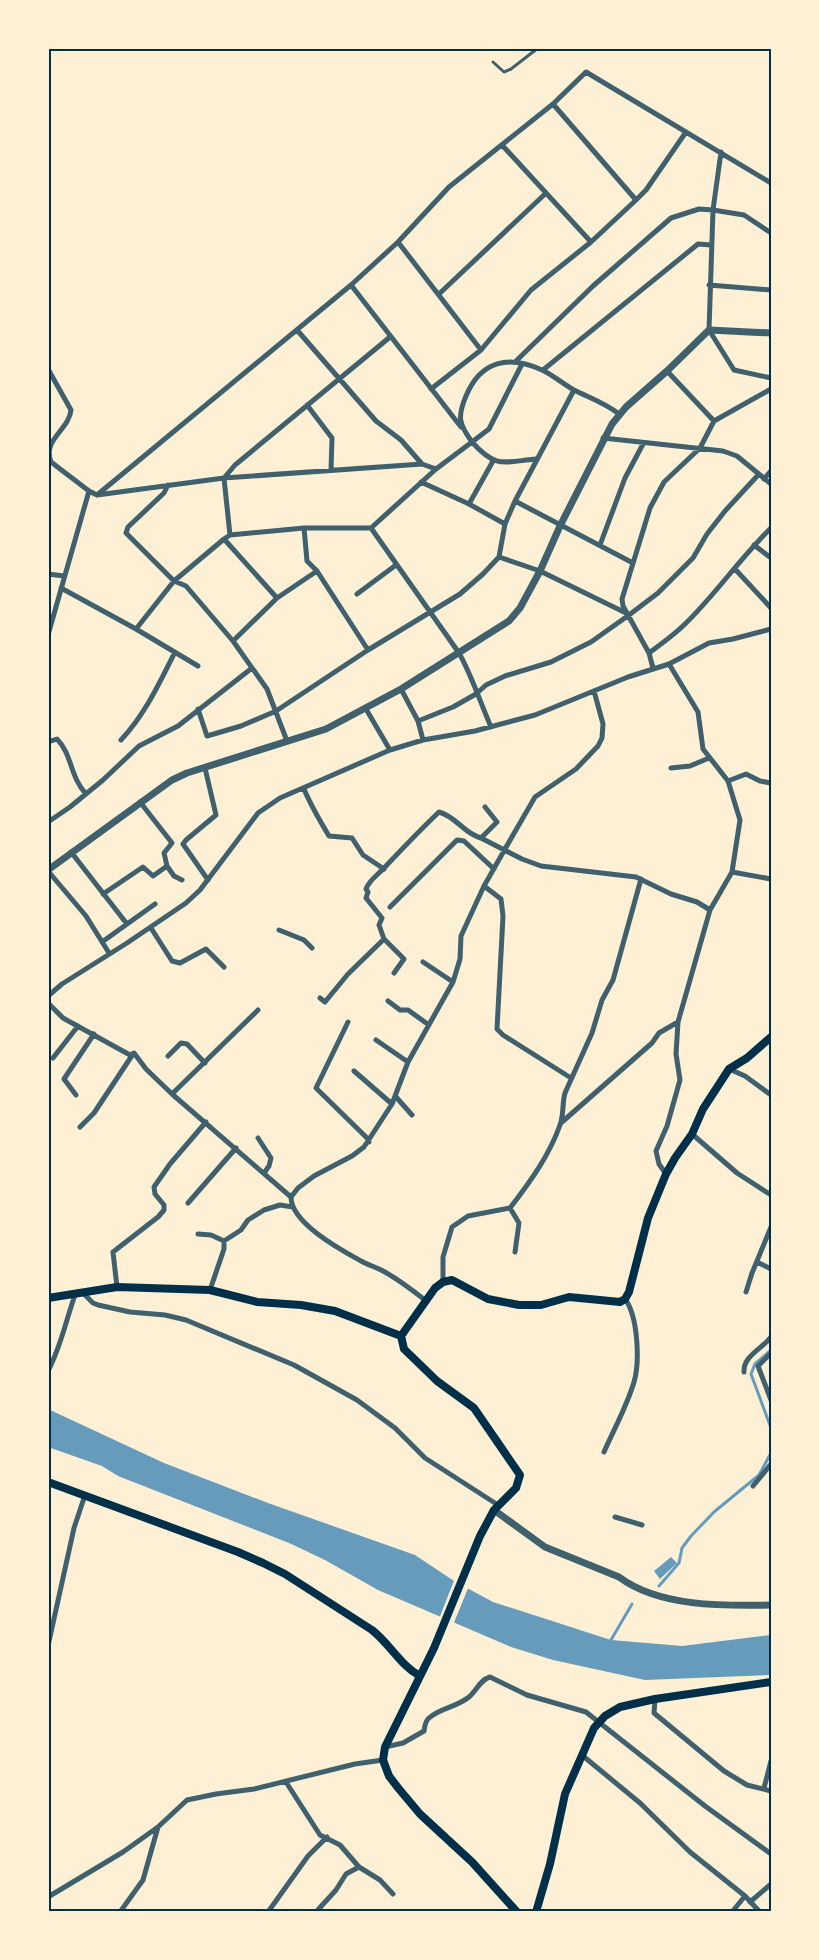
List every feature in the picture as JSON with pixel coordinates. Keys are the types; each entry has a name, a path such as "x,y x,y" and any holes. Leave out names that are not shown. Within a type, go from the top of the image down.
{"main road":[{"path":"517,1912 472,1862 420,1814 389,1776 383,1760 385,1747 434,1648 480,1536 496,1508 516,1488 520,1475 474,1408 437,1381 402,1346 401,1336 435,1288 443,1282 452,1280 488,1299 519,1305 541,1305 569,1297 620,1302 625,1299 629,1292 648,1218 666,1174 692,1134 702,1109 729,1069 747,1058 771,1037"},
{"path":"48,1298 117,1287 210,1290 257,1302 301,1305 335,1311 401,1336"},
{"path":"48,1482 238,1552 285,1574 372,1630 382,1638 407,1670 420,1676"},
{"path":"536,1912 550,1864 565,1794 594,1728 605,1716 620,1707 655,1699 771,1682"}],"street":[{"path":"97,495 351,285 398,242 449,187 553,104 586,72 771,183"},
{"path":"553,104 636,200"},
{"path":"431,389 481,350 531,290 591,242 646,190 686,132"},
{"path":"502,145 591,242"},
{"path":"721,152 713,210 709,330 734,370 771,378"},
{"path":"439,294 545,194"},
{"path":"515,362 593,286 671,218 699,209 744,214 771,233"},
{"path":"398,242 481,350"},
{"path":"543,370 698,244 711,245"},
{"path":"351,285 483,454 501,463 536,459"},
{"path":"709,285 771,290"},
{"path":"297,330 376,421 401,440 422,464"},
{"path":"109,953 86,916 48,870 172,780 326,729 401,689 515,616 540,571 603,438 619,414 709,330 771,333"},
{"path":"230,535 224,478 235,465 390,337"},
{"path":"461,427 461,410 466,394 476,378 485,368 495,364 515,362 543,370 574,390 606,404 619,414"},
{"path":"136,629 174,581 230,535 304,528 371,528 436,469 489,429 522,364"},
{"path":"48,369 71,410 70,417 49,446 49,457 51,462 97,495 224,478 422,464 436,469"},
{"path":"667,371 714,421"},
{"path":"653,668 649,653 623,606 622,599 650,508 664,482 700,448 714,421 771,389"},
{"path":"198,709 207,736 241,726 276,711 368,650 460,594 499,557 505,524 515,501 574,390"},
{"path":"306,405 332,438 331,470"},
{"path":"603,438 723,452 737,456 771,484"},
{"path":"600,545 625,478 643,444"},
{"path":"469,504 493,461"},
{"path":"418,721 453,707 476,694 486,685 505,676 551,662 591,642 658,593 693,558 719,519 771,471"},
{"path":"421,482 505,524"},
{"path":"168,485 164,494 128,527 126,533 174,581 186,586 233,641 267,689 287,741"},
{"path":"48,635 89,491"},
{"path":"515,501 633,563"},
{"path":"304,528 307,561 317,571 368,650"},
{"path":"371,528 459,652 471,675 476,694 491,727"},
{"path":"649,653 684,625 735,569 754,544 771,528"},
{"path":"224,539 277,598"},
{"path":"754,544 771,558"},
{"path":"499,557 540,571 629,615"},
{"path":"357,594 396,565"},
{"path":"735,569 771,608"},
{"path":"233,641 277,598 317,571"},
{"path":"48,574 64,576"},
{"path":"61,588 198,666"},
{"path":"48,996 62,984 186,903 208,880 258,813 279,798 390,750 423,740 475,731 535,715 653,668 669,664 709,643 771,629"},
{"path":"121,740 135,725 150,702 175,652"},
{"path":"666,1174 659,1164 656,1151 667,1126 680,1080 676,1054 678,1022 710,910 732,872 741,820 728,781 704,749 698,712 669,664"},
{"path":"48,822 86,794 139,746 169,732 252,668"},
{"path":"401,689 418,721 423,740"},
{"path":"291,1197 298,1188 314,1176 352,1156 369,1142 392,1104 408,1062 453,982 460,959 461,936 484,886 505,849 535,797 576,769 598,746 602,738 603,724 594,691"},
{"path":"366,709 390,750"},
{"path":"48,742 57,739 59,741 67,753 69,766 76,780 86,794"},
{"path":"671,768 690,766 709,758"},
{"path":"183,844 216,815 205,768"},
{"path":"728,781 746,774 760,781 771,783"},
{"path":"304,789 312,808 316,811 329,836 352,838 363,855 384,869"},
{"path":"140,802 172,843 183,844"},
{"path":"481,838 497,822 485,807"},
{"path":"394,973 404,959 384,939 378,925 382,918 366,898 368,892 366,886 439,812 449,815 473,836 541,866 626,874 671,894 698,902 710,910"},
{"path":"390,907 457,840 464,842 494,869"},
{"path":"172,843 164,853 167,866 174,876 182,880"},
{"path":"183,844 208,880"},
{"path":"71,852 127,924"},
{"path":"103,894 142,867 153,876 167,866"},
{"path":"732,872 771,879"},
{"path":"443,1282 443,1257 452,1227 468,1216 510,1208 543,1164 562,1122 563,1100 571,1078 592,1033 602,1000 613,980 641,879"},
{"path":"484,886 501,899 503,916 497,1029 502,1035 571,1078"},
{"path":"102,942 155,904"},
{"path":"151,928 172,961 180,963 206,949 224,967"},
{"path":"279,930 304,940 312,948"},
{"path":"320,998 325,1002 348,974 384,939"},
{"path":"423,962 453,982"},
{"path":"388,1001 400,1010 408,1010 429,1025"},
{"path":"48,1003 63,1018 130,1055 134,1053"},
{"path":"172,1094 258,1010"},
{"path":"348,1022 316,1088 347,1116 368,1138 369,1142"},
{"path":"562,1122 652,1043 659,1033 678,1022"},
{"path":"53,1058 78,1026"},
{"path":"76,1095 64,1079 94,1034"},
{"path":"376,1040 408,1062"},
{"path":"168,1056 181,1043 186,1044 205,1062"},
{"path":"134,1053 146,1069 172,1094 291,1197 293,1207 318,1234 362,1262 379,1268 398,1280 425,1299 423,1306"},
{"path":"80,1127 94,1113 134,1053"},
{"path":"729,1069 745,1076 771,1095"},
{"path":"354,1071 392,1104"},
{"path":"396,1097 412,1115"},
{"path":"117,1287 113,1252 164,1210 164,1204 155,1194 154,1187 170,1164 206,1122"},
{"path":"692,1134 737,1173 771,1195"},
{"path":"258,1138 271,1158 264,1173"},
{"path":"188,1203 236,1148"},
{"path":"224,1241 241,1230 248,1220 264,1210 280,1204 293,1207"},
{"path":"510,1208 519,1223 515,1252"},
{"path":"746,1292 771,1227"},
{"path":"198,1234 211,1235 224,1241"},
{"path":"210,1290 224,1248 224,1241"},
{"path":"757,1262 771,1269"},
{"path":"84,1294 95,1304 130,1312 165,1315 186,1320 294,1365 357,1400 394,1428 425,1458 496,1508 545,1547 666,1598 684,1602 771,1605"},
{"path":"49,1369 58,1351 63,1328 75,1295"},
{"path":"604,1452 635,1380 634,1320 633,1312 625,1299"},
{"path":"744,1372 747,1360 771,1337"},
{"path":"771,1353 758,1366 771,1400"},
{"path":"753,1486 771,1464"},
{"path":"48,1646 74,1528 85,1496"},
{"path":"615,1517 642,1525"},
{"path":"385,1747 403,1743 424,1731 426,1720 461,1703 485,1678 490,1677 528,1695 586,1712 705,1806 771,1854"},
{"path":"655,1699 654,1713 712,1762 747,1785 771,1791"},
{"path":"583,1756 640,1803 690,1852 745,1896 760,1912"},
{"path":"48,1897 88,1874 158,1827 187,1800 286,1782 355,1764 383,1760"},
{"path":"764,1788 771,1761"},
{"path":"286,1782 320,1835 340,1845 359,1867 380,1880 393,1894"},
{"path":"120,1912 143,1880 158,1827"},
{"path":"268,1912 308,1856 327,1838"},
{"path":"316,1912 336,1890 346,1874 359,1867"},
{"path":"750,1902 771,1884"},
{"path":"732,1912 745,1896"}],"lane":[{"path":"493,62 504,72 538,48"}],"water":[{"path":"48,1409 164,1463 415,1555 454,1581 493,1602 611,1640 682,1646 771,1635 771,1675 645,1680 553,1660 511,1647 378,1590 289,1543 118,1476 102,1466 48,1447"},
{"path":"671,1557 677,1563 660,1579 654,1571"}],"pier":[{"path":"455,1578 469,1586 453,1625 439,1619"}],"waterway":[{"path":"771,1350 755,1364 751,1374 771,1428"},
{"path":"659,1586 679,1563 682,1548 691,1536 714,1512 759,1475 771,1453"},
{"path":"611,1640 632,1604"}]}
